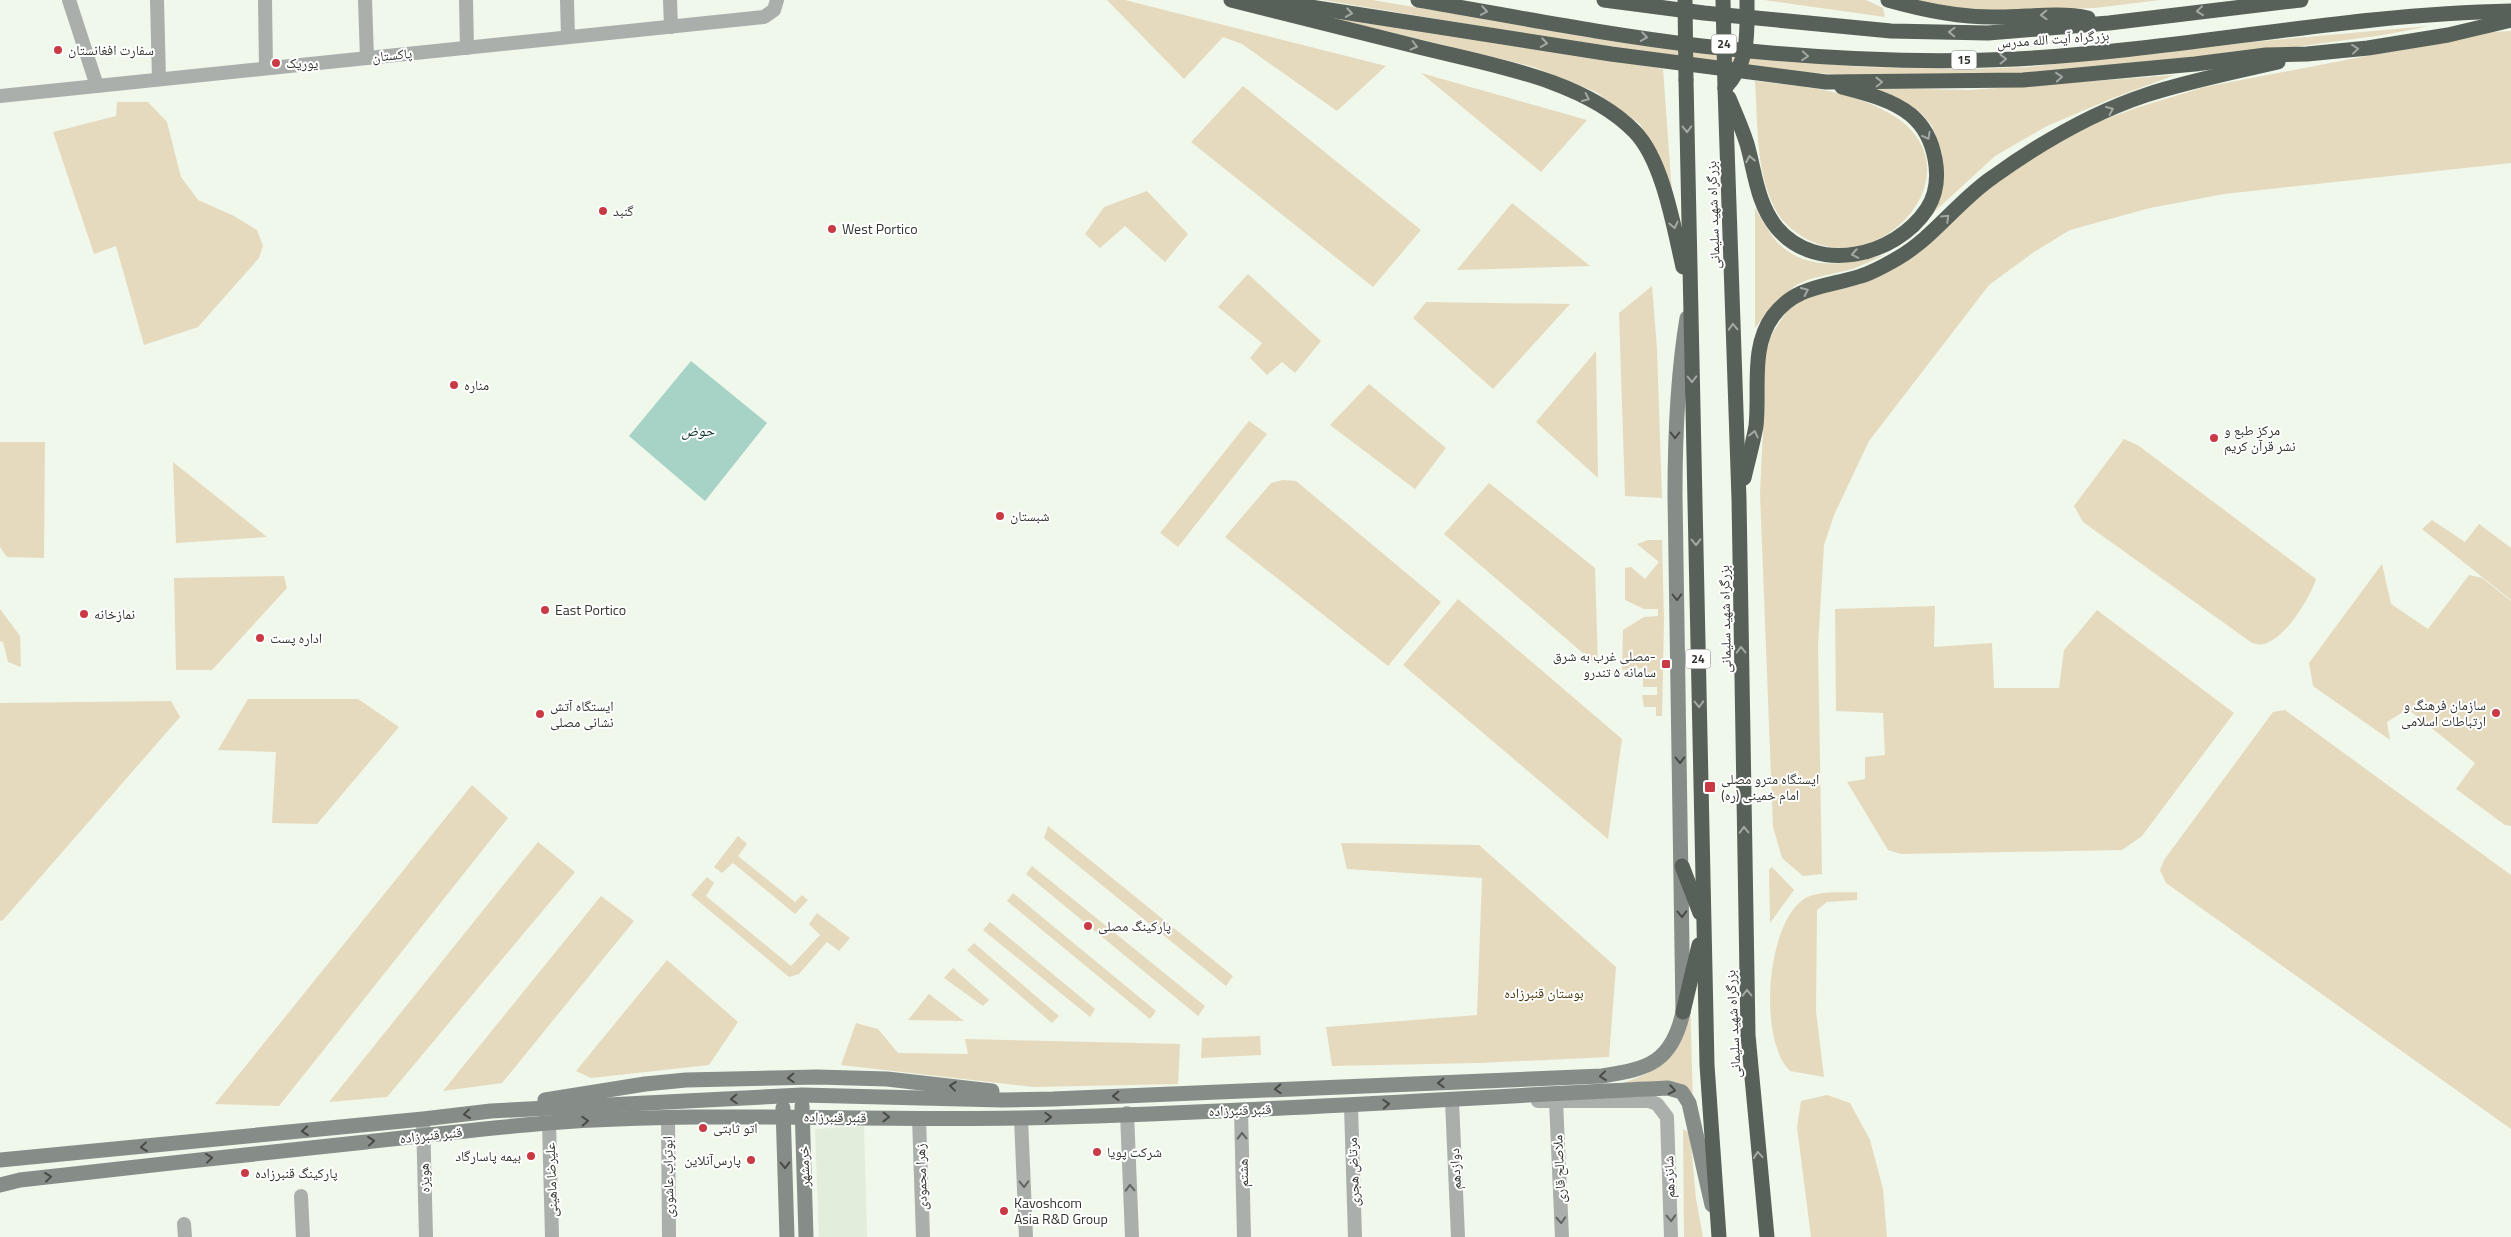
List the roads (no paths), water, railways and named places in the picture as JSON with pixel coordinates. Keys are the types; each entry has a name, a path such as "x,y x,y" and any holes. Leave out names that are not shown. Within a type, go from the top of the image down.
{"highway":[{"path":"1231,0 1514,71 1566,89 1606,108 1636,133 1654,164 1670,209 1690,300"},
{"path":"1266,0 1611,54 1826,82 2023,80 2196,64 2266,55 2307,54 2368,48 2448,35 2511,20"},
{"name":"بزرگراه آیت الله مدرس","path":"1418,0 1700,46 1816,56 1934,60 2016,59 2090,53 2405,16 2511,11"},
{"name":"بزرگراه آیت الله مدرس","path":"1604,0 1704,13 1891,31 1988,33 2109,22 2301,0"},
{"path":"1659,0 1704,13"},
{"name":"بزرگراه شهید سلیمانی","path":"1685,0 1707,1065 1718,1230"},
{"name":"بزرگراه شهید سلیمانی","path":"1723,0 1739,499 1748,1034 1767,1237"},
{"path":"1748,0 1744,57 1734,78 1725,88 1747,144 1762,200 1776,228 1799,248 1828,256 1856,254 1891,241 1916,221 1927,208 1934,191 1935,155 1926,133 1911,115 1877,98 1826,82"},
{"path":"1888,0 1947,13 1997,17 2062,15 2109,22"},
{"path":"1739,499 1756,426 1758,361 1765,330 1774,315 1787,302 1802,292 1817,286 1861,276 1902,256 1990,178 2021,157 2080,123 2144,95 2204,78 2307,54"},
{"path":"1682,866 1704,925 1683,1012"},
{"path":"1764,1203 1774,1237"}],"main road":[{"path":"1683,1012 1675,414 1679,364 1690,300"},
{"name":"قنبر قنبرزاده","path":"0,1160 423,1120 491,1111 802,1095 1002,1100 1602,1076 1627,1072 1650,1064 1669,1049 1679,1028 1683,1012"},
{"path":"491,1111 536,1101 645,1084 686,1080 817,1077 887,1079 1053,1098"},
{"path":"1459,1101 1528,1094 1668,1088 1682,1092 1689,1103 1718,1230"},
{"name":"خرمشهر","path":"802,1095 806,1237"},
{"name":"خرمشهر","path":"782,1096 787,1237"},
{"name":"قنبر قنبرزاده","path":"0,1185 20,1180 161,1164 549,1123 668,1117 1021,1118 1459,1101"}],"street":[{"path":"69,0 97,86"},
{"path":"157,0 159,79"},
{"path":"265,0 266,68"},
{"path":"365,0 367,58"},
{"path":"466,0 467,48"},
{"path":"567,0 568,37"},
{"path":"670,0 671,27"},
{"name":"پاکستان","path":"0,96 764,17 774,10 777,2"},
{"name":"قنبر قنبرزاده","path":"1459,1101 1649,1101 1657,1104 1667,1117"},
{"name":"دوازدهم","path":"1458,1237 1459,1101"},
{"name":"ملاصالح قاری","path":"1556,1101 1562,1237"},
{"name":"مرتاض هجری","path":"1351,1106 1355,1237"},
{"name":"هشتم","path":"1241,1110 1244,1237"},
{"path":"1127,1113 1132,1237"},
{"name":"ابوتراب عاشوری","path":"668,1117 669,1237"},
{"name":"شانزدهم","path":"1667,1117 1671,1237"},
{"name":"زهرا محمودی","path":"919,1118 923,1237"},
{"path":"1021,1118 1026,1237"},
{"name":"هویزه","path":"423,1120 426,1237"},
{"name":"علیرضا ماهینی","path":"549,1123 552,1237"},
{"path":"301,1196 303,1237"}],"water":[{"name":"حوض","path":"691,361 767,423 705,501 629,436"}],"place":[{"name":"سفارت افغانستان","path":"58,50"},
{"name":"یوریک","path":"276,63"},
{"name":"گنبد","path":"603,211"},
{"name":"West Portico","path":"832,229"},
{"name":"مناره","path":"454,385"},
{"name":"مرکز طبع و نشر قرآن کریم","path":"2214,438"},
{"name":"شبستان","path":"1000,516"},
{"name":"East Portico","path":"545,610"},
{"name":"نمازخانه","path":"84,614"},
{"name":"اداره پست","path":"260,638"},
{"name":"مصلی غرب به شرق- سامانه ۵ تندرو","path":"1666,664"},
{"name":"سازمان فرهنگ و ارتباطات اسلامی","path":"2496,713"},
{"name":"ایستگاه آتش نشانی مصلی","path":"540,714"},
{"name":"ایستگاه مترو مصلی امام خمینی (ره)","path":"1710,787"},
{"name":"پارکینگ مصلی","path":"1088,926"},
{"name":"اتو ثابتی","path":"703,1128"},
{"name":"شرکت پویا","path":"1097,1152"},
{"name":"بیمه پاسارگاد","path":"531,1156"},
{"name":"پارس‌آنلاین","path":"751,1160"},
{"name":"پارکینگ قنبرزاده","path":"245,1173"},
{"name":"Kavoshcom Asia R&D Group","path":"1004,1211"}],"park label":[{"name":"بوستان قنبرزاده","path":"1544,993"}]}
